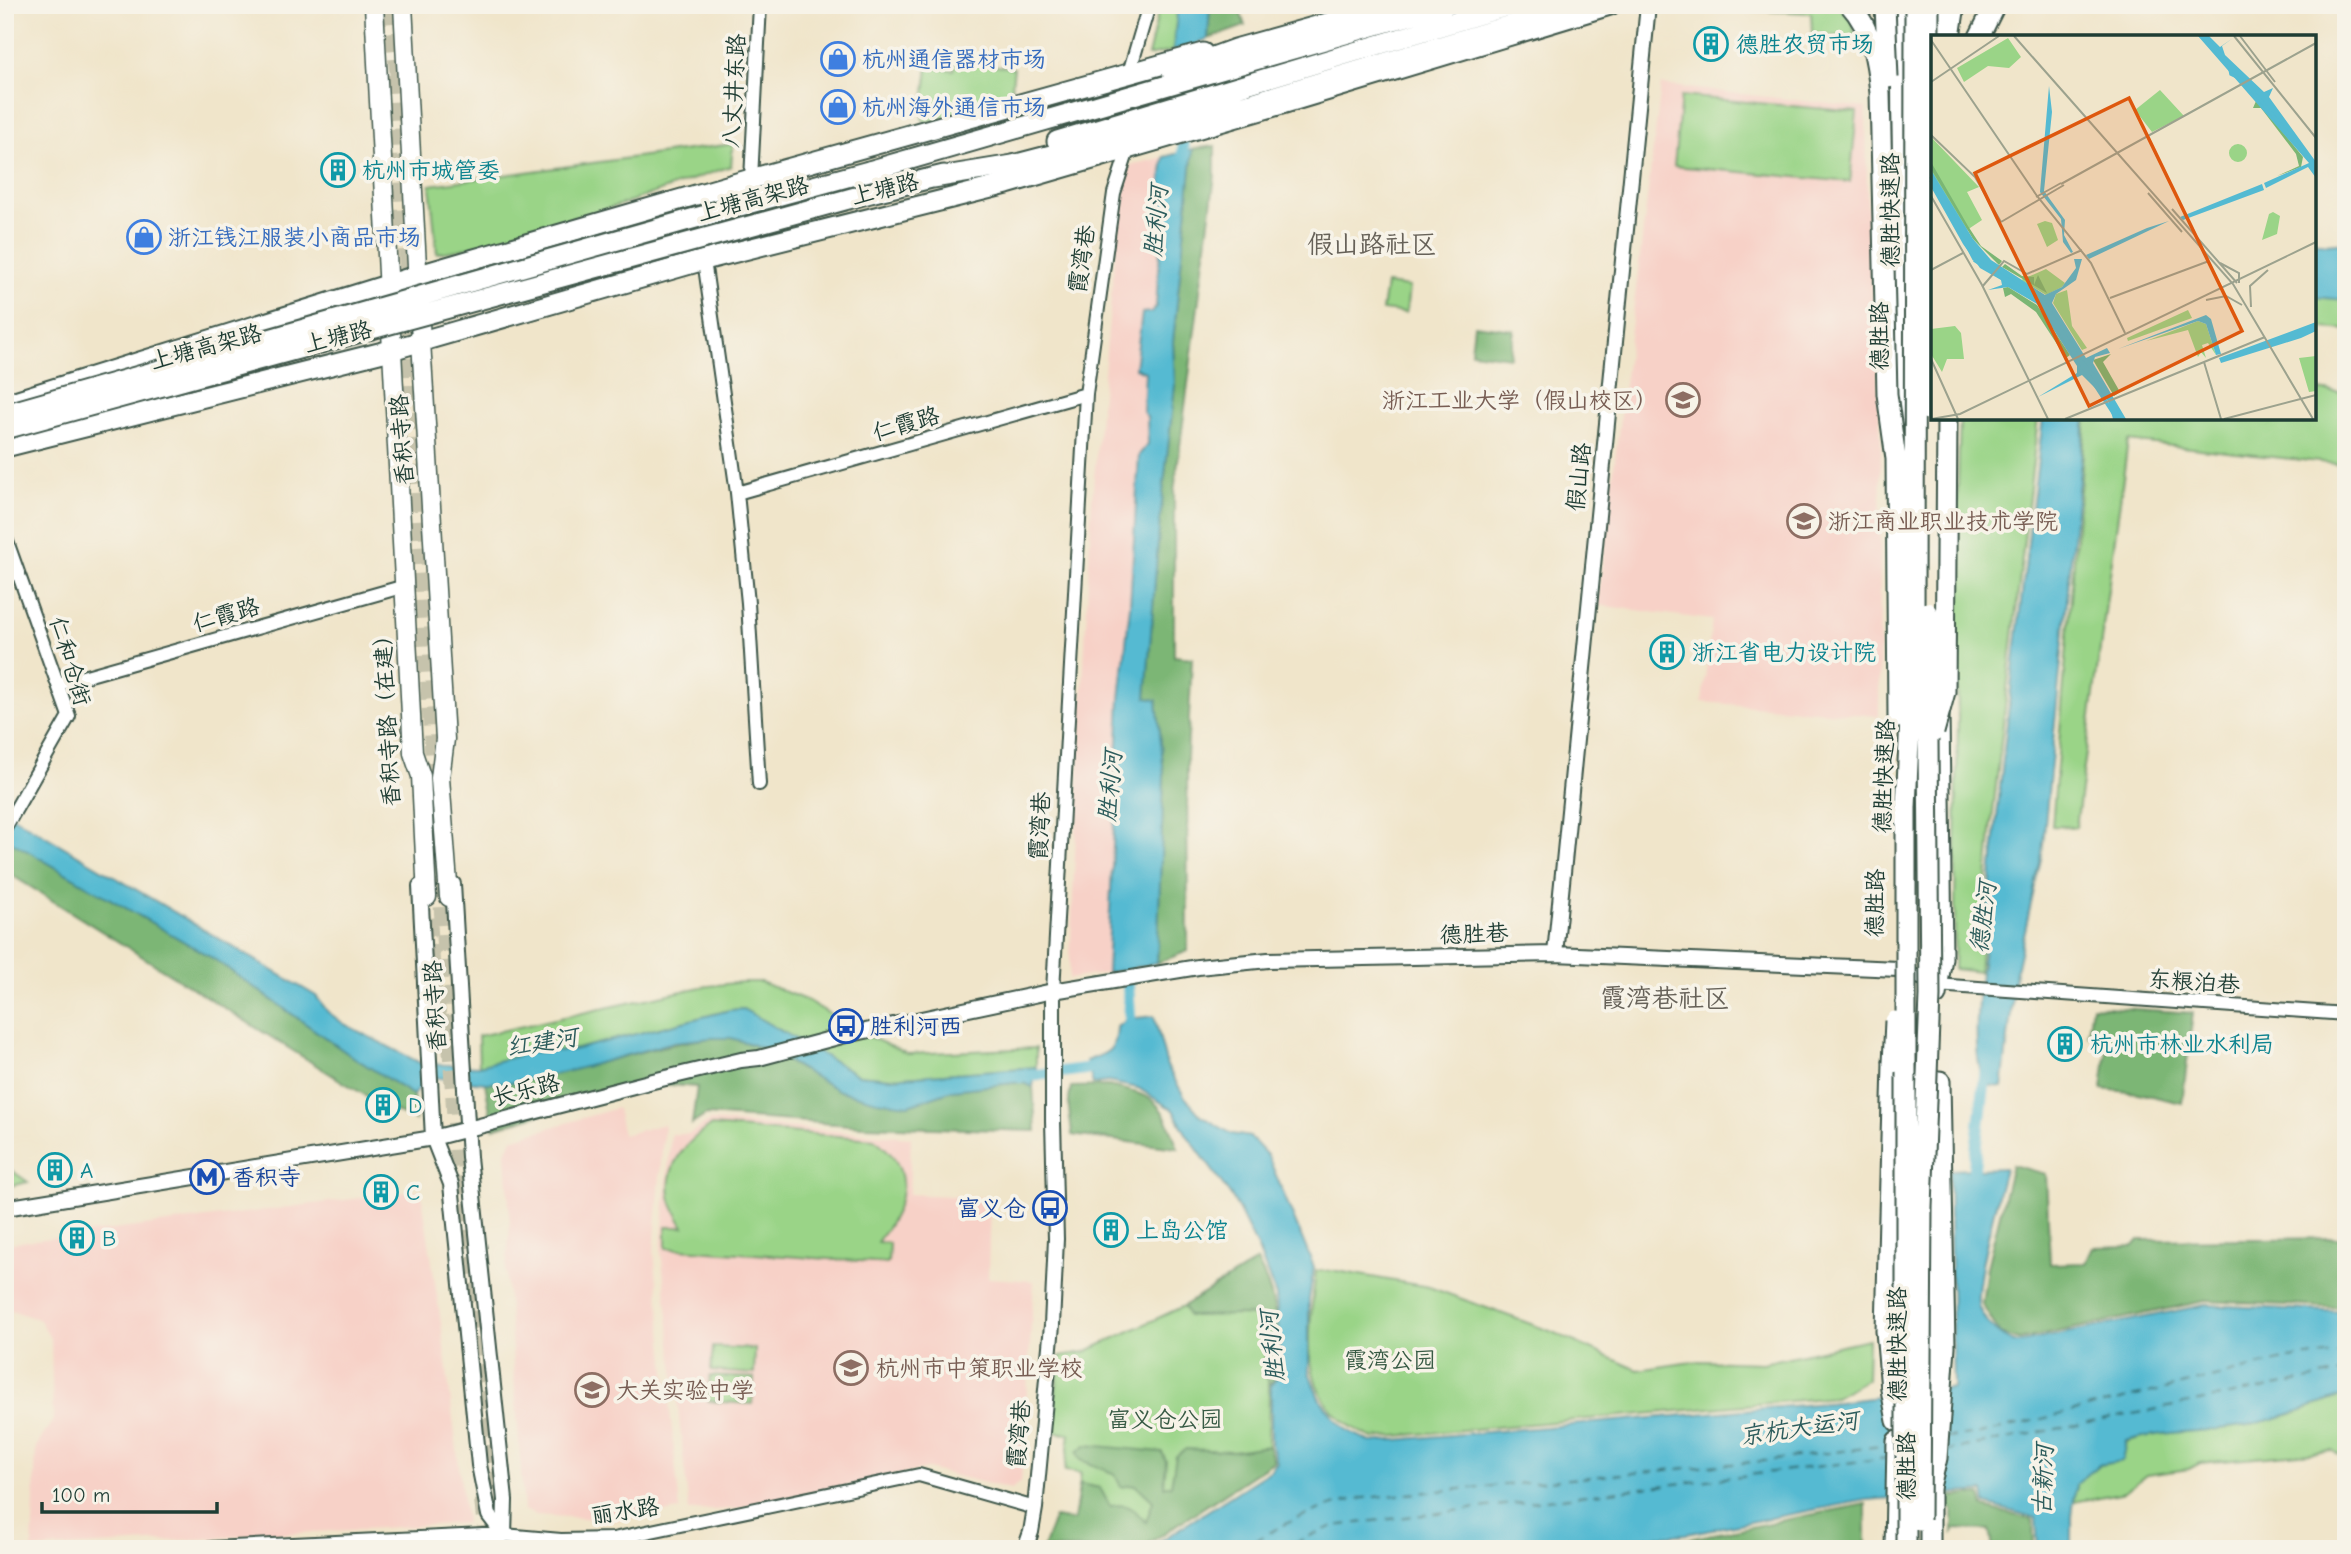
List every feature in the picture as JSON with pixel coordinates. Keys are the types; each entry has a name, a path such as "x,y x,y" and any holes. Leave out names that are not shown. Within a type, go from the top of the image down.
{"main road":[{"path":"374,5 391,350"},
{"name":"香积寺路","path":"403,5 445,739"},
{"name":"上塘路","path":"5,403 419,275 751,178 1373,5"},
{"path":"942,150 1021,119 1158,78 1235,49 1392,5"},
{"name":"上塘高架路","path":"5,414 1446,5"},
{"name":"上塘高架路","path":"5,429 618,260 933,178 1511,5"},
{"path":"933,178 1013,166 1251,103 1577,5"},
{"name":"上塘路","path":"5,447 391,350 704,260 1007,184 1610,5"},
{"path":"1850,5 1868,34 1877,61 1887,394 1896,459"},
{"path":"1868,5 1897,11 1921,5"},
{"path":"1885,5 1888,36 1896,459 1898,723 1906,808"},
{"name":"德胜路","path":"1895,1549 1901,1059 1898,969 1904,708 1901,5"},
{"name":"德胜快速路","path":"1906,1549 1906,808 1914,626 1915,5"},
{"name":"德胜快速路","path":"1932,5 1932,35"},
{"path":"1939,5 1939,35"},
{"path":"1950,35 1955,5"},
{"path":"1980,35 1995,5"},
{"name":"德胜快速路","path":"1919,1549 1922,1207 1933,990 1928,753 1931,192"},
{"name":"香积寺路（在建）","path":"391,350 413,753"},
{"path":"5,403 163,369"},
{"path":"5,438 117,397"},
{"name":"德胜路","path":"1930,1549 1933,990 1942,958 1938,420"},
{"path":"1928,753 1945,692 1946,483 1950,420"},
{"path":"445,739 440,778 449,897"},
{"path":"413,753 421,776 427,897"},
{"path":"1897,1421 1886,1331 1894,1024 1906,947"},
{"path":"1930,1487 1940,1425 1945,1346 1940,1081 1933,990"}],"street":[{"name":"八丈井东路","path":"751,178 760,5"},
{"path":"1129,73 1149,5"},
{"name":"假山路","path":"1555,954 1648,5"},
{"name":"霞湾巷","path":"1025,1549 1035,1508 1052,1325 1055,1251 1053,1016 1086,394 1114,193 1128,150"},
{"path":"704,260 737,493 748,603 759,784"},
{"name":"仁霞路","path":"737,493 1086,394"},
{"name":"仁和仓街","path":"5,536 69,716 5,828"},
{"name":"仁霞路","path":"58,684 405,586"},
{"name":"香积寺路","path":"445,739 467,1128 505,1500 504,1535"},
{"name":"香积寺路（在建）","path":"413,753 430,1077"},
{"name":"德胜巷","path":"1054,992 1268,960 1555,954 1898,969"},
{"name":"东粮泊巷","path":"1898,969 1933,990 2040,992 2346,1014"},
{"name":"长乐路","path":"5,1208 433,1138 842,1036 1054,992"},
{"name":"香积寺路","path":"430,1077 433,1138 451,1184 479,1465 489,1516 504,1535"},
{"name":"丽水路","path":"211,1549 504,1535 561,1540 613,1539 919,1475 1035,1508"}],"shaded area":[{"path":"1661,85 1866,108 1867,196 1881,438 1879,716 1702,702 1712,620 1597,605"},
{"path":"1164,157 1159,197 1164,197 1156,306 1151,312 1145,372 1148,445 1120,699 1107,973 1069,979 1092,499 1122,184 1131,165"},
{"name":"大关实验中学","path":"617,1108 623,1135 664,1124 654,1252 680,1510 615,1520 536,1515 524,1510 506,1270 510,1225 506,1152 512,1139"},
{"name":"杭州市中策职业学校","path":"710,1121 911,1137 909,1194 990,1198 988,1278 1034,1281 1021,1482 1011,1489 927,1469 737,1509 689,1511 661,1251 671,1134 689,1134"},
{"path":"421,1190 441,1322 466,1523 32,1549 36,1447 53,1420 51,1340 40,1320 5,1308 5,1244"}],"green space":[{"path":"1160,5 1178,5 1173,51 1148,56"},
{"path":"1210,5 1238,5 1245,26 1208,39"},
{"path":"1838,5 1853,21 1855,37 1812,34 1811,13 1684,7"},
{"path":"956,61 1014,68 1011,94 1003,99 926,123 922,119 928,67 954,70"},
{"path":"1681,96 1857,112 1850,182 1674,166"},
{"path":"733,144 731,166 617,206 459,250 437,253 430,185"},
{"path":"1215,146 1215,175 1174,492 1174,656 1192,658 1187,758 1188,951 1157,963 1164,776 1157,701 1146,698 1159,529 1175,385 1173,342 1193,149"},
{"path":"1386,284 1409,287 1406,313 1382,310"},
{"path":"2316,296 2346,299 2346,330 2316,327"},
{"path":"1474,325 1514,330 1510,357 1471,352"},
{"path":"2316,390 2346,393 2346,465 2128,441 2076,827 2052,826 2086,420 2316,420"},
{"path":"1960,420 2038,420 1992,821 1979,972 1954,969 1958,720 1956,549"},
{"path":"5,838 214,959 347,1053 413,1095 415,1120 387,1108 343,1082 5,871"},
{"path":"761,982 808,1001 863,1034 908,1054 1036,1048 1036,1067 890,1078 858,1075 743,1009 573,1050 532,1052 479,1066 478,1036 701,987"},
{"path":"2092,1006 2193,1013 2182,1103 2138,1093 2102,1089 2108,1040 2088,1035"},
{"path":"712,1038 731,1038 748,1043 769,1051 802,1070 909,1105 952,1090 1022,1082 1033,1087 1036,1131 864,1126 706,1115 692,1124 697,1087 647,1083 493,1128 485,1083 543,1076 655,1048"},
{"path":"1108,1086 1138,1093 1155,1103 1162,1110 1178,1148 1072,1135 1069,1106 1071,1087"},
{"path":"711,1126 874,1139 897,1163 901,1175 900,1201 877,1242 889,1243 888,1263 666,1248 666,1227 684,1227 670,1196 669,1185 674,1164 686,1146"},
{"path":"2012,1165 2046,1174 2050,1264 2086,1263 2093,1247 2134,1246 2139,1240 2346,1238 2346,1308 2205,1301 2019,1340 2000,1334 1982,1304 1987,1267"},
{"path":"5,1166 28,1182 5,1187"},
{"name":"富义仓公园","path":"1257,1261 1273,1302 1279,1342 1281,1372 1269,1385 1268,1446 1274,1461 1140,1549 1043,1549 1054,1518 1074,1521 1081,1473 1065,1471 1070,1434 1051,1432 1060,1356 1085,1352 1184,1306"},
{"path":"1257,1261 1273,1302 1279,1342 1281,1372 1269,1385 1263,1321 1248,1315 1188,1316 1184,1306"},
{"name":"霞湾公园","path":"1316,1271 1337,1271 1429,1287 1550,1331 1638,1370 1698,1361 1763,1363 1868,1339 1867,1379 1835,1397 1373,1438 1348,1424 1330,1408 1319,1389 1312,1368 1310,1346"},
{"path":"713,1347 755,1349 754,1374 711,1371"},
{"path":"710,1376 754,1378 752,1404 708,1401"},
{"path":"2346,1395 2346,1460 2332,1451 2200,1463 2189,1469 2146,1475 2125,1492 2074,1502 2076,1484 2098,1465 2122,1461 2126,1442 2155,1433 2229,1428 2288,1415"},
{"path":"1086,1445 1162,1452 1166,1461 1164,1487 1171,1485 1176,1456 1186,1449 1232,1451 1268,1446 1274,1461 1140,1549 1043,1549 1054,1518 1074,1521 1080,1484 1100,1488 1110,1506 1127,1506 1146,1522 1153,1501 1136,1485 1121,1487 1115,1474 1081,1460 1077,1452"},
{"path":"1981,1494 1984,1507 2033,1520 2034,1549 1993,1549 1990,1530 1955,1529 1953,1532 1953,1509 1946,1507 1947,1497"},
{"path":"1866,1504 1866,1548 1585,1549 1688,1539"}],"water":[{"path":"1178,5 1210,5 1208,39 1173,51"},
{"path":"1193,149 1173,342 1175,385 1159,529 1146,698 1157,700 1164,776 1157,963 1107,973 1120,699 1130,606 1139,455 1148,444 1147,417 1143,412 1145,372 1135,368 1142,313 1151,312 1156,306 1164,198 1159,197 1164,157"},
{"path":"2316,242 2326,244 2346,242 2346,300 2316,297"},
{"path":"2043,420 2085,420 2042,854 2016,971 2002,1087 1985,1085 1977,1049 1977,1028 2006,732"},
{"path":"5,812 316,996 328,1012 344,1024 422,1064 479,1066 532,1052 573,1050 743,1009 858,1075 890,1078 1036,1067 1033,1087 1022,1082 952,1090 909,1105 877,1101 840,1091 769,1051 731,1038 712,1038 674,1042 570,1071 514,1082 485,1083 430,1077 413,1095 347,1053 214,959 5,838"},
{"path":"1154,1016 1167,1066 1184,1096 1200,1115 1232,1134 1250,1137 1268,1156 1314,1267 1309,1299 1309,1372 1319,1398 1337,1421 1348,1431 1371,1442 1837,1402 1953,1388 1949,1170 2005,1168 1987,1240 1978,1298 1979,1308 1986,1320 2005,1338 2017,1343 2205,1305 2346,1312 2346,1395 2257,1423 2152,1435 2126,1441 2122,1461 2098,1465 2076,1485 2072,1515 2072,1549 2038,1549 2036,1518 1986,1504 1984,1491 1866,1500 1686,1534 1527,1549 1148,1549 1270,1471 1277,1462 1271,1445 1271,1386 1281,1372 1276,1296 1258,1249 1234,1200 1187,1135 1173,1110 1138,1088 1108,1082 1093,1084 1086,1061 1100,1056 1113,1046 1117,1027 1127,1019"}],"waterway":[{"name":"胜利河","path":"1186,108 1195,5"},
{"name":"胜利河","path":"1182,167 1185,126"},
{"name":"胜利河","path":"1126,953 1131,1032"},
{"name":"红建河","path":"1020,1077 1102,1067"},
{"name":"德胜河","path":"1972,1183 1986,1069"}],"ferry route":[{"path":"1946,1438 1980,1434 2288,1359 2346,1353"},
{"path":"1945,1451 2346,1372"},
{"path":"1242,1549 1300,1517 1364,1498 1774,1460 1888,1445"},
{"path":"1280,1549 1333,1526 1887,1458"}],"tunnel":[{"path":"392,5 400,90"},
{"path":"388,75 396,239"},
{"path":"406,223 415,443 435,779"},
{"path":"441,880 459,1173 505,1549"},
{"path":"428,918 433,989 441,1036"},
{"path":"483,1499 488,1549"}],"place":[{"name":"德胜农贸市场","path":"1711,44"},
{"name":"杭州通信器材市场","path":"838,59"},
{"name":"杭州海外通信市场","path":"838,107"},
{"name":"杭州市城管委","path":"338,170"},
{"name":"浙江钱江服装小商品市场","path":"144,237"},
{"name":"浙江工业大学（假山校区）","path":"1683,400"},
{"name":"浙江商业职业技术学院","path":"1804,521"},
{"name":"浙江省电力设计院","path":"1667,652"},
{"name":"胜利河西","path":"846,1026"},
{"name":"杭州市林业水利局","path":"2065,1044"},
{"name":"D","path":"383,1105"},
{"name":"A","path":"55,1170"},
{"name":"香积寺","path":"207,1177"},
{"name":"C","path":"381,1192"},
{"name":"富义仓","path":"1050,1208"},
{"name":"上岛公馆","path":"1111,1230"},
{"name":"B","path":"77,1238"},
{"name":"杭州市中策职业学校","path":"851,1368"},
{"name":"大关实验中学","path":"592,1390"}],"district":[{"name":"假山路社区","path":"1372,245"},
{"name":"霞湾巷社区","path":"1665,999"}],"water label":[{"name":"京杭大运河","path":"1799,1428"},
{"name":"古新河","path":"2043,1480"}]}
